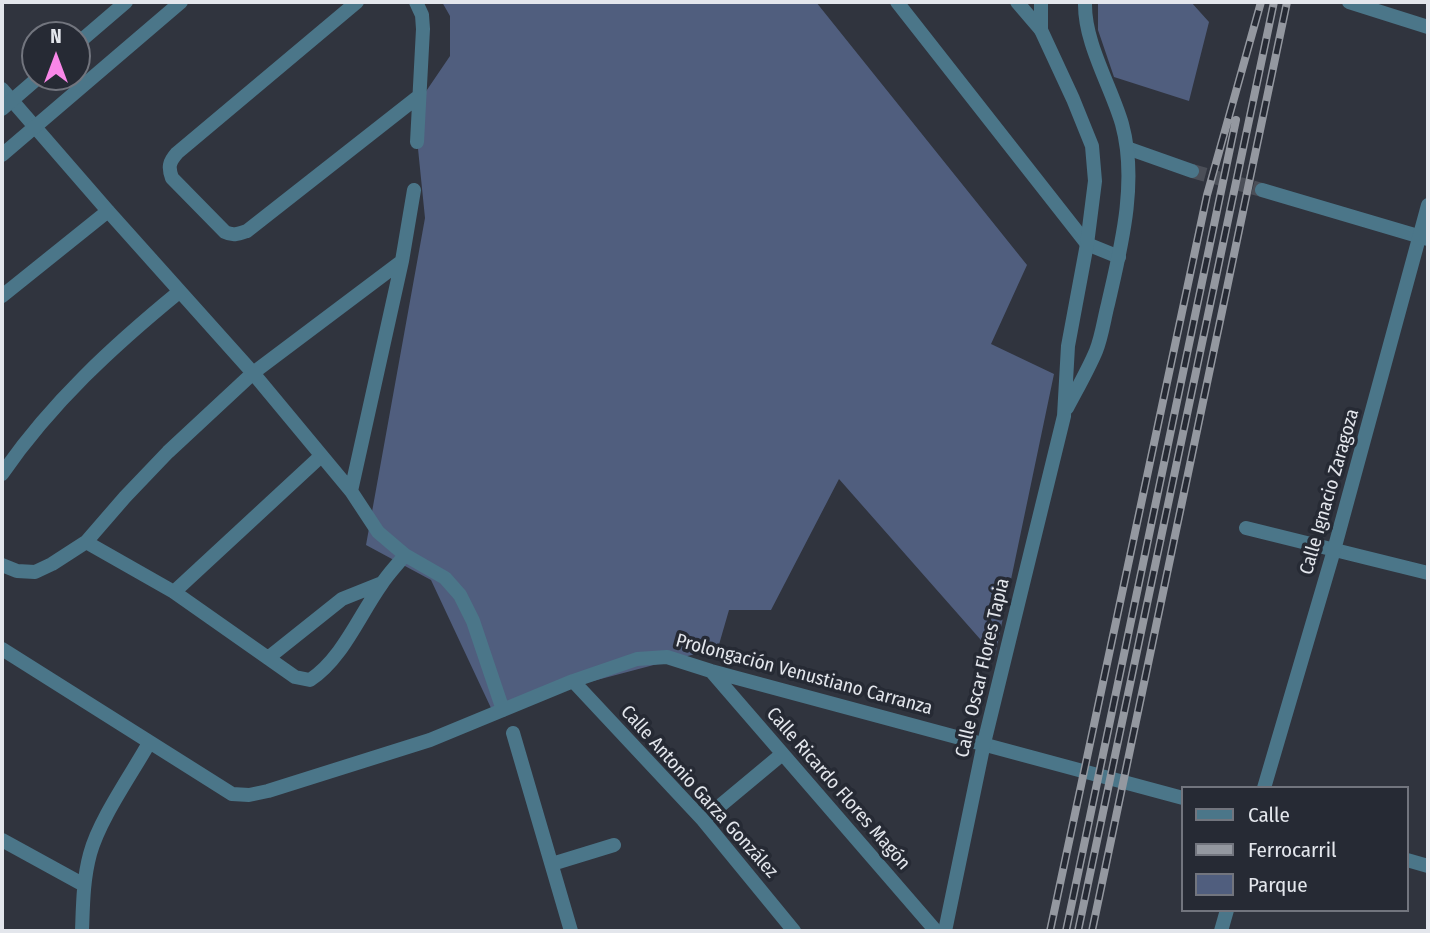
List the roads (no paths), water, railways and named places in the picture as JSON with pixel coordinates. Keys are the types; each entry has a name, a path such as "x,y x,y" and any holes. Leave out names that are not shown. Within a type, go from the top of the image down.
{"street":[{"path":"91,32 126,2"},
{"path":"2,155 181,2"},
{"path":"357,2 177,153 170,161 172,178 225,232 231,235 239,234 247,231 419,96"},
{"path":"416,2 422,15 423,29 417,142"},
{"path":"897,2 1087,244 1119,257"},
{"path":"1017,2 1041,30"},
{"name":"Calle Oscar Flores Tapia","path":"945,931 984,743 1064,416 1068,346 1087,244 1095,181 1093,146 1041,30 1041,2"},
{"name":"Calle Oscar Flores Tapia","path":"1064,416 1097,349 1119,257 1127,205 1127,148 1121,122 1093,44 1085,2"},
{"path":"1349,2 1428,27"},
{"path":"21,88 5,99 35,127 253,373 351,492 379,532 405,555 444,579 460,595 473,621 503,710"},
{"path":"1127,148 1192,170"},
{"path":"351,492 402,261 414,190"},
{"path":"1262,190 1424,237"},
{"name":"Calle Ignacio Zaragoza","path":"1265,786 1424,237 1428,205"},
{"path":"2,296 108,211"},
{"path":"2,565 35,572 86,542 168,452 253,373 402,261"},
{"path":"2,474 23,443 88,371 179,292"},
{"path":"174,592 321,456"},
{"path":"1247,528 1428,573"},
{"path":"86,542 174,592 295,677 310,680 321,673 331,661 382,583 405,555"},
{"path":"268,658 342,599 382,583"},
{"name":"Prolongación Venustiano Carranza","path":"2,649 232,793 249,795 307,780 430,740 573,681 636,659 653,656 667,657 1182,798"},
{"name":"Calle Ricardo Flores Magón","path":"711,671 936,931"},
{"name":"Calle Antonio Garza González","path":"573,681 703,820 794,931"},
{"path":"513,733 571,931"},
{"path":"82,931 84,885 90,852 149,743"},
{"path":"703,820 782,755"},
{"path":"2,840 84,885"},
{"path":"552,864 614,845"},
{"path":"1409,861 1428,866"},
{"path":"1220,931 1226,912"}],"tunnel":[{"path":"1192,171 1262,190"}],"railway":[{"path":"1050,931 1207,195 1261,2"},
{"path":"1078,931 1274,2"},
{"path":"1092,931 1287,2"},
{"path":"1066,931 1236,120"}]}
